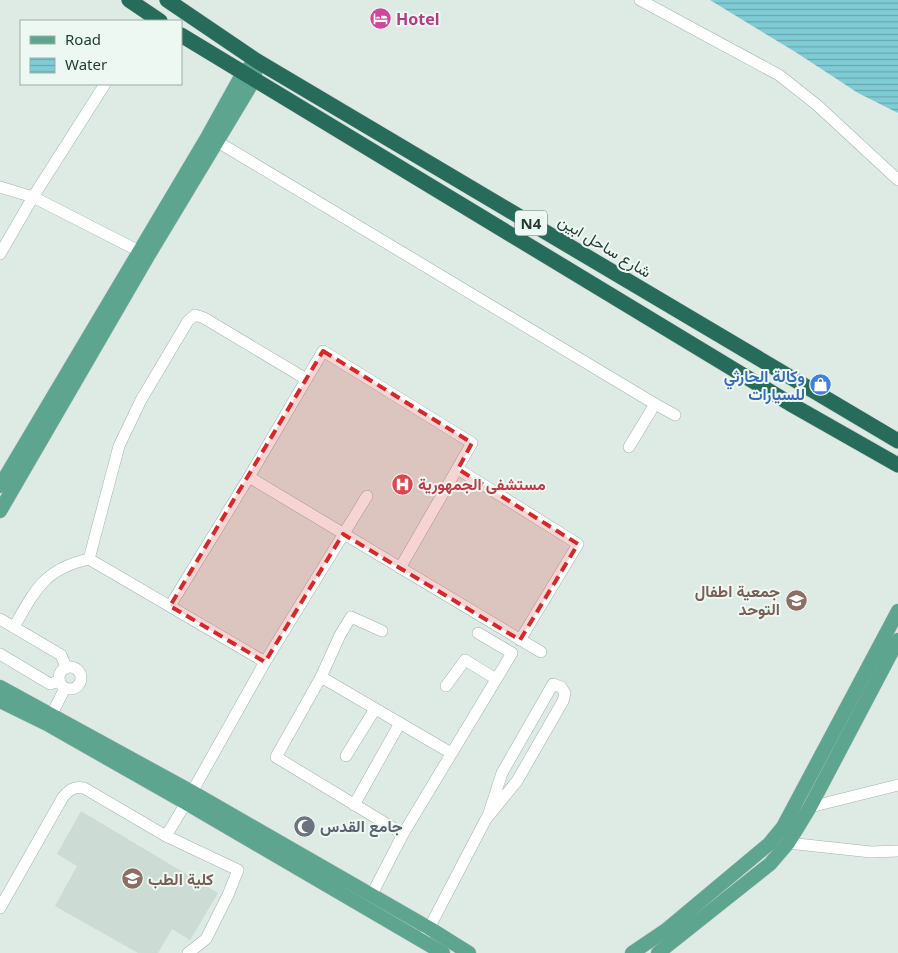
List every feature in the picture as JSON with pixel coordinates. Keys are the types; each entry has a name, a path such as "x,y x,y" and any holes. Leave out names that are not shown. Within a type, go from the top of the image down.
{"highway":[{"path":"129,0 159,20"},
{"name":"شارع ساحل ابين","path":"167,0 257,61 898,442"},
{"name":"N4","path":"182,36 794,406 898,465"}],"main road":[{"path":"0,486 213,139 257,61"},
{"path":"0,511 143,254"},
{"path":"632,953 673,924 769,844 783,827 898,611"},
{"path":"658,953 770,864 788,843 810,807 898,640"},
{"path":"0,687 52,714 189,798 426,934 469,953"},
{"path":"1,703 46,724 189,798 371,896 426,934 443,953"}],"street":[{"path":"640,0 779,75 817,105 898,180"},
{"path":"0,254 33,197 104,85"},
{"path":"213,139 675,415"},
{"path":"0,187 33,197 143,254"},
{"path":"88,559 119,446 141,400 188,321 195,315 204,318 306,379"},
{"path":"170,606 323,351 472,443 400,568"},
{"path":"629,447 655,404"},
{"path":"458,469 578,544 520,640"},
{"path":"249,477 541,652"},
{"path":"166,836 265,662 367,496"},
{"path":"14,627 43,581 73,563 88,559 265,662"},
{"path":"382,632 351,617 340,635 321,677 276,758 402,834"},
{"path":"0,619 61,655 66,666"},
{"path":"371,896 402,834 512,653 478,633"},
{"path":"0,654 50,684 62,685 73,689 80,683 81,674 75,667 66,666 59,672 62,685 52,714"},
{"path":"446,686 465,660 496,679"},
{"path":"321,677 451,753"},
{"path":"426,934 488,816 502,773 554,684 561,687 565,693 563,701 517,781 488,816"},
{"path":"346,756 375,709"},
{"path":"354,805 400,723"},
{"path":"810,807 898,785"},
{"path":"0,908 62,797 68,791 77,787 84,788 166,836 238,870 228,896 206,939 188,953"},
{"path":"788,843 871,852 898,851"}],"highlighted area":[{"path":"323,351 472,443 458,469 578,544 520,640 343,534 265,662 170,606"}],"shaded area":[{"name":"كلية الطب","path":"81,811 218,893 190,940 172,929 158,953 138,953 55,906 77,866 57,854"}],"water":[{"path":"710,0 898,0 898,113 858,93"}],"place":[{"name":"Hotel","path":"380,19"},
{"name":"وكالة الحارثي للسيارات","path":"821,385"},
{"name":"مستشفى الجمهورية","path":"402,484"},
{"name":"جمعية اطفال التوحد","path":"796,600"},
{"name":"جامع القدس","path":"304,826"},
{"name":"كلية الطب","path":"132,879"}]}
